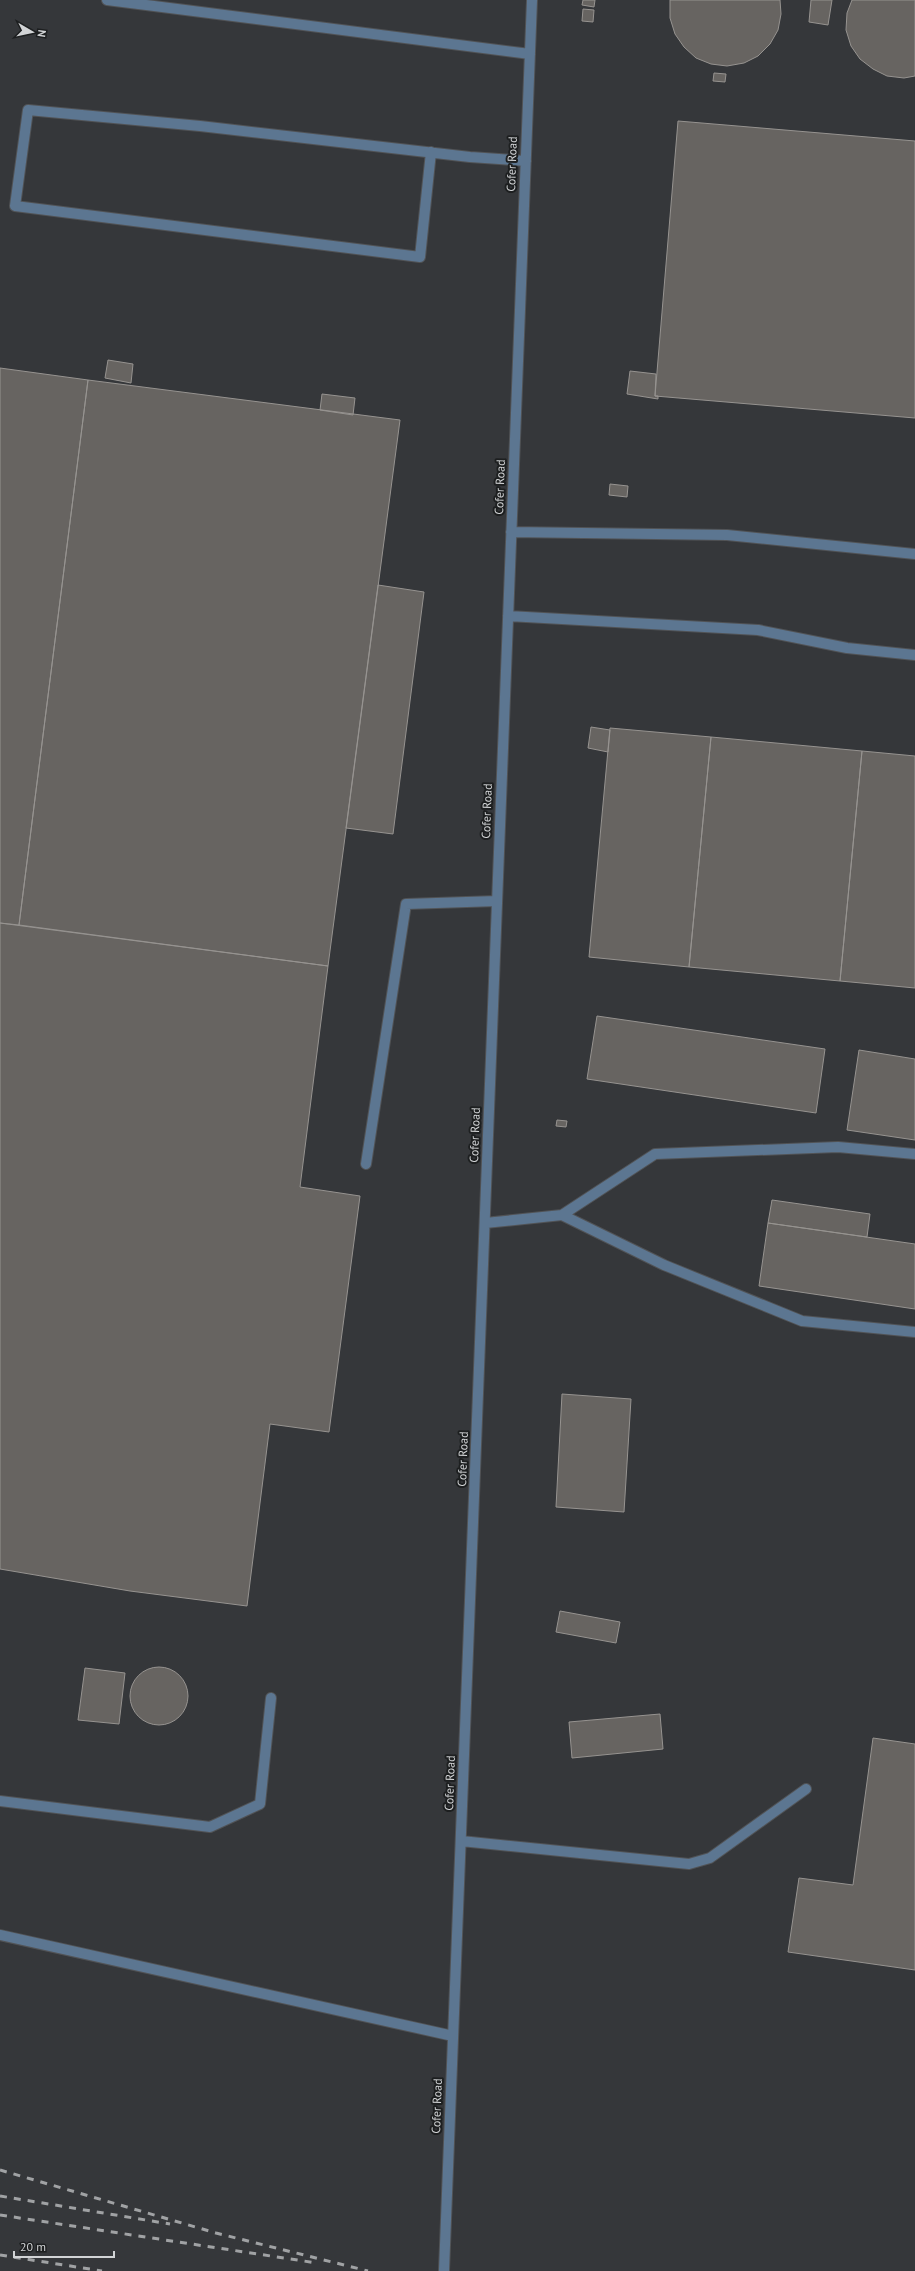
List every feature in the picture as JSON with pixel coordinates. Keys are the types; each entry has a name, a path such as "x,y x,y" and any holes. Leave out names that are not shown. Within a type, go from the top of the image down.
{"street":[{"path":"107,0 530,54"},
{"name":"Cofer Road","path":"444,2271 532,0"},
{"path":"431,152 420,257 15,206 28,110 200,126 526,161"},
{"path":"511,532 727,535 915,554"},
{"path":"508,616 758,630 847,648 915,655"},
{"path":"366,1164 406,904 497,901"},
{"path":"485,1223 562,1215 655,1154 838,1147 915,1154"},
{"path":"562,1215 664,1265 802,1321 915,1332"},
{"path":"0,1801 210,1827 260,1804 272,1698"},
{"path":"461,1841 689,1864 710,1858 806,1789"},
{"path":"0,1935 453,2036"}],"building":[{"path":"583,0 595,0 594,7 582,5"},
{"path":"670,0 780,0 781,14 778,30 770,44 758,56 744,63 727,66 711,64 696,58 684,47 675,34 670,18"},
{"path":"811,0 832,0 828,25 809,22"},
{"path":"852,0 915,0 915,76 904,78 887,76 873,69 860,59 851,46 846,30 847,13"},
{"path":"583,9 594,10 593,22 582,21"},
{"path":"714,73 726,74 725,82 713,81"},
{"path":"678,121 915,141 915,418 655,396"},
{"path":"108,360 133,364 131,383 105,378"},
{"path":"0,368 88,380 19,925 0,923"},
{"path":"630,371 656,374 655,396 658,396 658,399 627,394"},
{"path":"88,380 400,420 328,966 19,925"},
{"path":"322,394 355,398 353,415 320,410"},
{"path":"610,484 628,486 627,497 609,495"},
{"path":"378,585 424,592 393,834 346,828"},
{"path":"591,727 610,730 608,752 588,748"},
{"path":"610,728 711,737 689,967 589,957"},
{"path":"711,737 862,751 840,981 689,967"},
{"path":"862,751 915,756 915,988 840,981"},
{"path":"0,923 328,966 300,1187 360,1196 329,1432 270,1424 247,1606 130,1591 0,1569"},
{"path":"597,1016 825,1049 816,1113 587,1079"},
{"path":"859,1050 915,1059 915,1140 847,1130"},
{"path":"557,1120 567,1121 566,1127 556,1126"},
{"path":"772,1200 870,1214 867,1237 768,1223"},
{"path":"768,1223 915,1244 915,1309 759,1286"},
{"path":"562,1394 631,1399 624,1512 556,1507"},
{"path":"560,1611 620,1622 616,1643 556,1632"},
{"path":"159,1667 170,1669 183,1680 186,1685 188,1696 186,1707 175,1720 170,1723 159,1725 148,1723 135,1712 132,1707 130,1696 132,1685 143,1672 148,1669"},
{"path":"85,1668 125,1673 119,1724 78,1720"},
{"path":"660,1714 663,1749 572,1758 569,1722"},
{"path":"873,1738 915,1744 915,1970 788,1952 799,1878 853,1885"}],"railway":[{"path":"0,2170 216,2233 368,2271"},
{"path":"0,2196 170,2224"},
{"path":"0,2215 317,2263"},
{"path":"0,2255 102,2271"}]}
